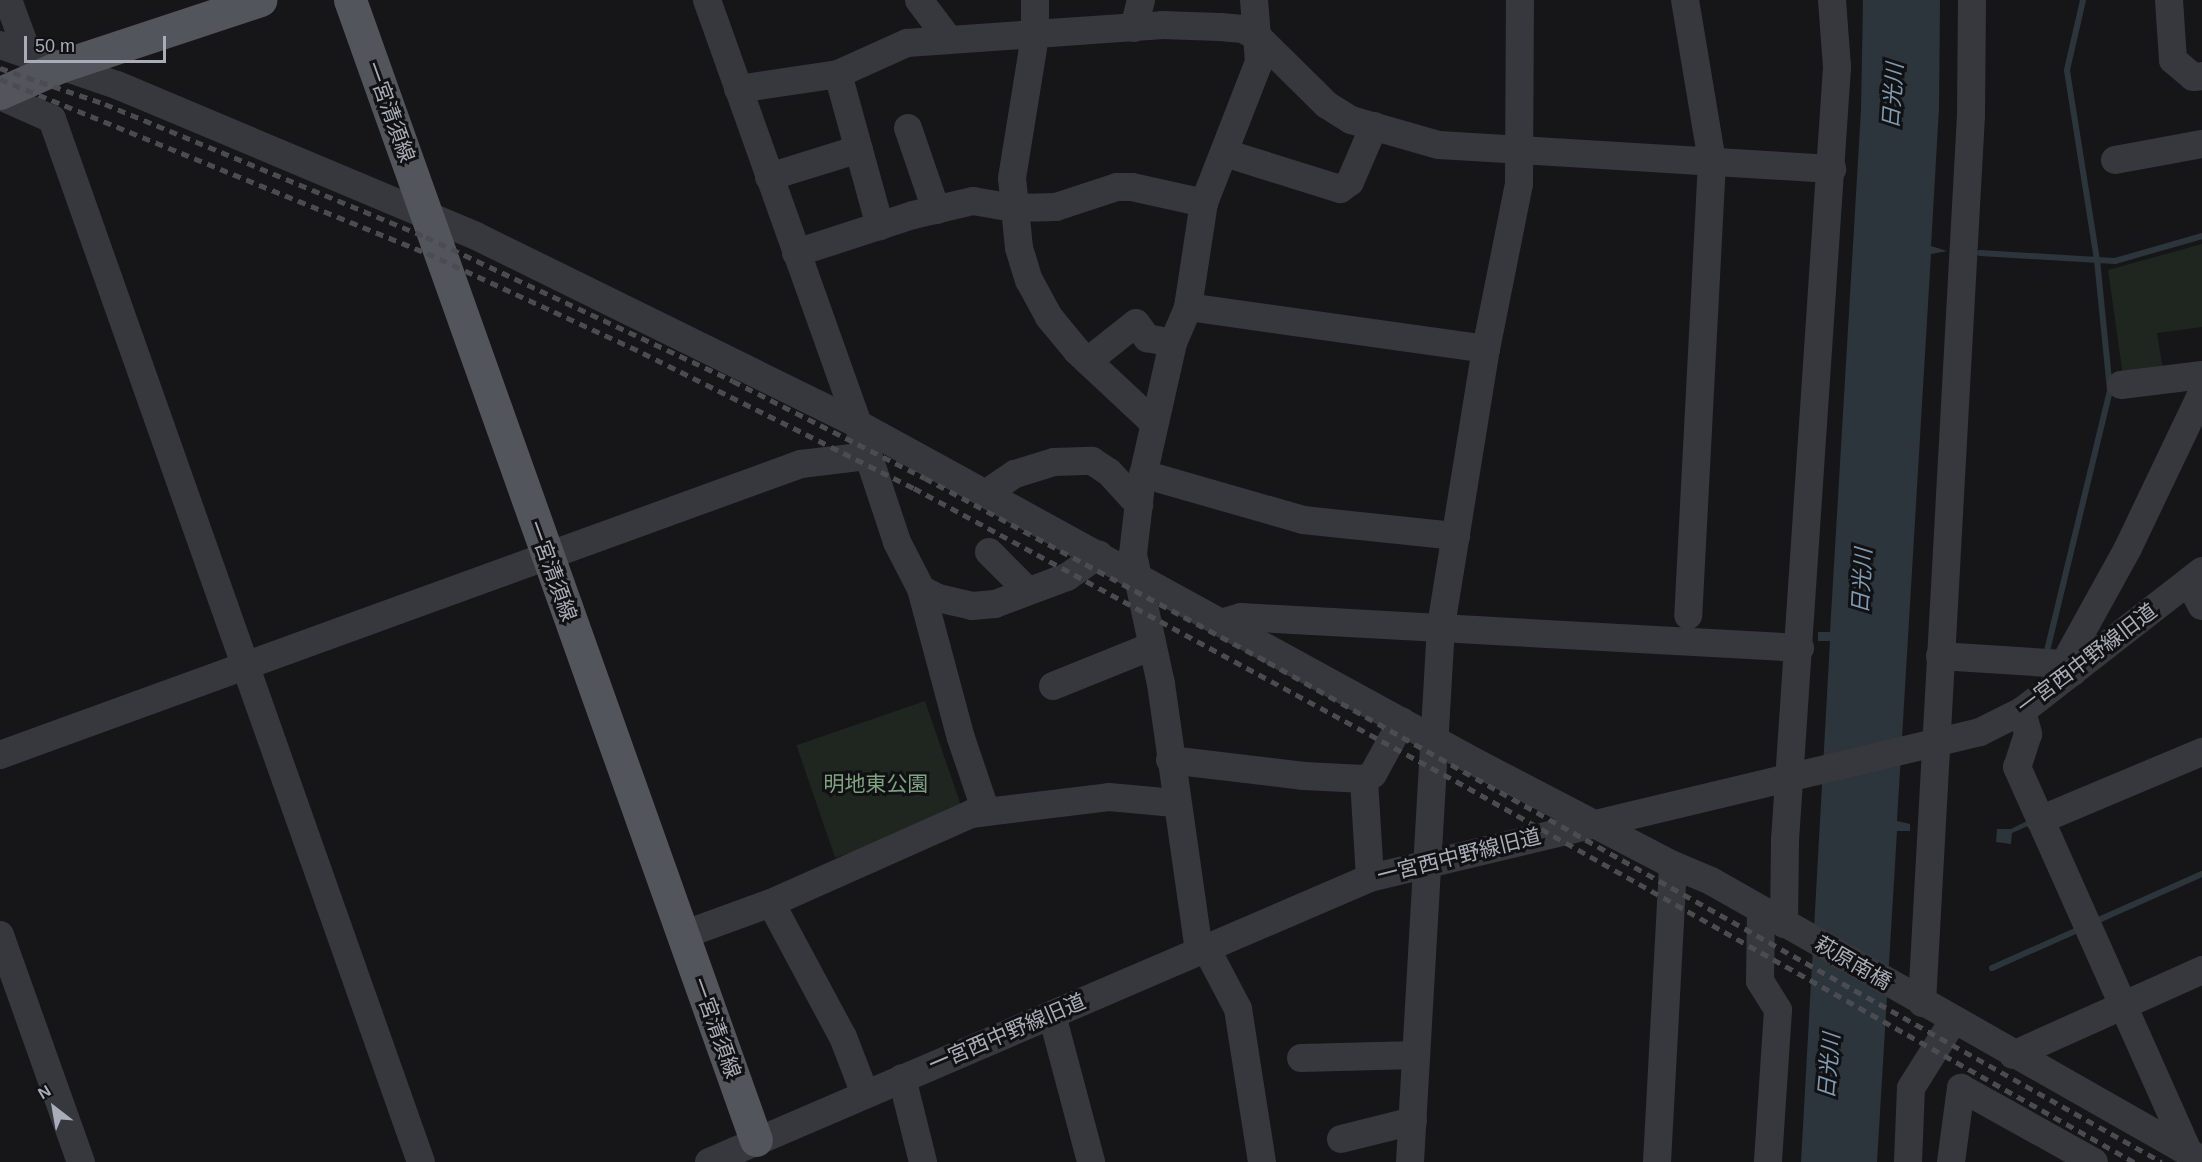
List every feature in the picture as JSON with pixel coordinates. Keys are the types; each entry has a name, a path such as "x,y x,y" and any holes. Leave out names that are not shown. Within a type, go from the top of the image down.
{"main road":[{"path":"0,94 62,66 260,0"},
{"name":"一宮清須線","path":"350,0 759,1151"}],"street":[{"path":"8,0 28,54"},
{"path":"707,0 858,424 897,542 921,589 961,738 986,812"},
{"path":"919,0 949,40"},
{"path":"1035,0 1035,36 1012,178 1013,208 1029,280 1049,317 1088,361 1154,423"},
{"path":"1134,28 1141,0"},
{"path":"1254,0 1259,38 1259,62 1204,203 1188,307 1173,344 1143,474 1134,574 1152,646 1175,803 1203,950 1238,1009 1262,1162"},
{"path":"1410,1162 1441,626 1486,349 1519,184 1520,0"},
{"path":"1685,0 1712,162 1688,615"},
{"path":"1768,1162 1778,1010 1760,981 1772,917 1790,778 1800,648 1832,169 1837,67 1832,0"},
{"path":"1922,1003 1971,115 1972,0"},
{"path":"2169,0 2173,60 2193,77 2202,76"},
{"path":"738,89 838,74 907,43 1134,28 1220,27 1243,29 1259,38 1327,105 1351,120 1439,146 1832,169"},
{"name":"萩原南橋","path":"0,45 62,66 267,146 426,214 858,424 1433,738 1673,865 1711,881 2013,1055 2196,1156"},
{"path":"838,74 880,226"},
{"path":"0,94 52,119 243,668 421,1162"},
{"path":"1225,153 1340,189 1350,182 1374,126"},
{"path":"908,128 936,210"},
{"path":"2115,160 2202,144"},
{"path":"769,177 859,148"},
{"path":"796,253 880,226 973,201 1013,208 1056,207 1117,187 1204,203"},
{"path":"1188,307 1486,349"},
{"path":"1088,361 1136,323 1147,338 1173,344"},
{"path":"2121,385 2202,375"},
{"path":"1940,656 2069,668 2202,393"},
{"path":"0,755 243,668 338,630 547,557 801,464 867,456"},
{"path":"985,494 1015,474 1054,462 1092,461 1109,472 1139,505"},
{"path":"1143,474 1303,520 1456,536"},
{"path":"989,552 1028,591"},
{"path":"921,589 938,598 972,606 1015,599 1028,591 1067,577 1099,555"},
{"name":"一宮西中野線旧道","path":"710,1162 759,1151 865,1094 1370,878 1427,862 1980,732 2022,711 2069,668 2198,586"},
{"path":"1224,622 1241,617 1441,626 1800,648"},
{"path":"1053,686 1152,646"},
{"path":"2022,711 2028,734 2017,767 2124,1004 2196,1156"},
{"path":"1170,760 1304,776 1364,779 1373,774 1402,721"},
{"path":"2040,820 2202,752"},
{"path":"1364,779 1370,878"},
{"path":"683,935 771,903 971,814 1109,797 1175,803"},
{"path":"1657,1162 1673,865"},
{"path":"771,903 843,1037 865,1094"},
{"path":"0,935 81,1162"},
{"path":"2013,1055 2202,970"},
{"path":"1052,1015 1091,1162"},
{"path":"1908,1162 1911,1088 1953,1020"},
{"path":"1300,1058 1416,1054"},
{"path":"902,1078 923,1162"},
{"path":"1951,1162 1961,1089 2094,1162"},
{"path":"1341,1139 1413,1121"}],"green space":[{"path":"2202,244 2202,327 2157,333 2163,370 2123,376 2108,270"},
{"name":"明地東公園","path":"925,701 964,814 835,858 796,745"}],"water":[{"name":"日光川","path":"1863,0 1940,0 1939,108 1931,246 1947,251 1931,254 1897,821 1910,824 1910,831 1897,831 1877,1162 1801,1162 1830,641 1818,641 1818,632 1830,632 1861,110"},
{"path":"2035,817 2037,822 2012,833 2011,844 1996,842 1997,829 2011,829"}],"waterway":[{"path":"2046,655 2110,390 2097,260 2067,70 2083,0"},
{"path":"1980,253 2115,261 2202,236"},
{"path":"2094,922 2202,874"},
{"path":"1992,968 2082,928"}],"railway":[{"path":"0,68 105,104 426,237 733,381 925,478 1268,662 2162,1162"},
{"path":"0,79 427,253 643,353 914,488 1456,781 2134,1162"}]}
